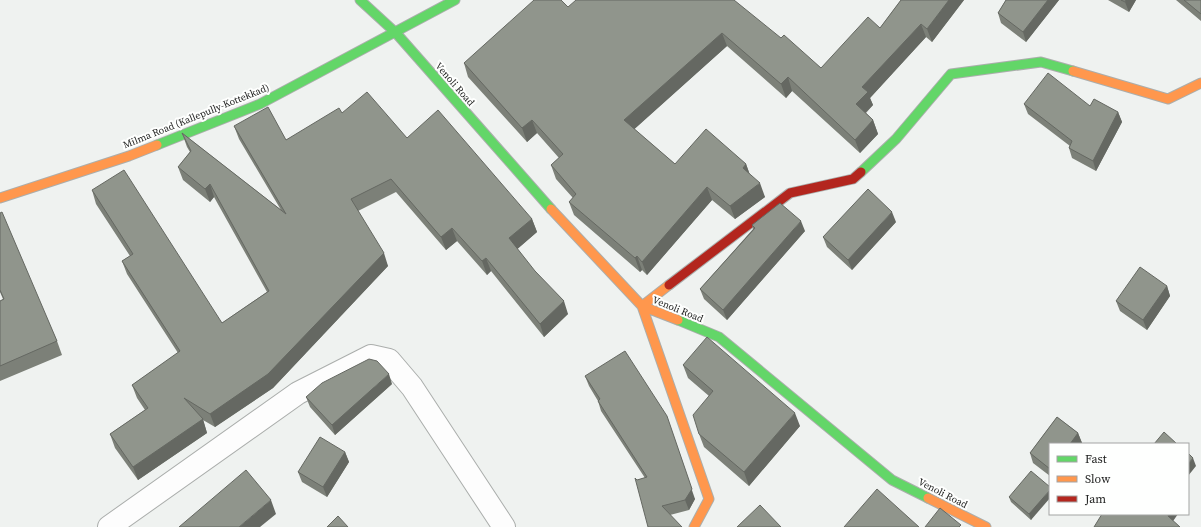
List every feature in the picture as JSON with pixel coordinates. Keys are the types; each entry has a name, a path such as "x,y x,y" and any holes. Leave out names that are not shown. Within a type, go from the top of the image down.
{"street":[{"name":"Venoli Road","path":"360,0 396,33 535,192 642,306 719,337 892,480 986,527"},
{"name":"Milma Road (Kallepully-Kottekkad)","path":"0,198 129,156 260,104 396,33 455,0"},
{"path":"694,527 709,499 642,306 790,193 853,179 896,139 951,74 1041,62 1168,99 1201,83"},
{"path":"109,527 298,393 371,356 388,360 412,387 504,527"}],"building":[{"path":"534,0 561,0 568,7 576,0 734,0 781,38 784,35 821,68 868,17 880,28 901,0 949,0 927,29 921,24 862,87 868,92 856,104 873,120 855,140 788,77 781,84 722,33 624,120 675,164 706,129 746,164 743,168 760,183 730,206 707,187 642,262 637,256 635,258 569,202 576,194 551,165 563,154 532,120 522,128 464,63"},
{"path":"1006,0 1048,0 1023,32 998,13"},
{"path":"1184,0 1201,0 1201,14"},
{"path":"1048,73 1090,106 1094,99 1118,112 1093,161 1069,148 1072,141 1024,104"},
{"path":"367,92 407,138 438,110 532,219 509,238 535,271 564,301 540,324 486,258 482,261 452,228 441,237 391,179 351,199 384,253 268,374 210,414 184,398 203,419 133,467 110,434 148,408 132,385 180,351 122,261 133,254 92,190 124,170 222,323 269,291 210,184 205,189 178,167 191,151 182,133 286,214 234,126 268,107 286,140 339,108 342,113"},
{"path":"868,189 892,212 848,260 823,237"},
{"path":"780,203 801,221 723,310 700,289 755,228 752,225"},
{"path":"2,212 57,341 0,366 0,301 4,299 0,290 0,213"},
{"path":"1140,267 1167,286 1143,320 1116,301"},
{"path":"707,337 795,413 744,472 699,434 693,415 713,391 683,365"},
{"path":"625,351 667,416 692,489 685,500 662,506 682,527 648,527 635,478 637,480 647,477 598,401 600,399 585,376"},
{"path":"369,359 377,361 389,374 332,425 306,397 322,383"},
{"path":"1057,417 1078,433 1071,443 1049,443 1049,468 1030,453"},
{"path":"1164,432 1176,443 1155,443"},
{"path":"320,437 345,452 323,487 298,472"},
{"path":"1189,454 1193,458 1189,463"},
{"path":"246,470 271,500 239,527 179,527"},
{"path":"1031,471 1049,486 1049,491 1029,514 1009,497"},
{"path":"877,489 919,527 844,527"},
{"path":"760,505 781,527 737,527"},
{"path":"940,508 961,525 959,527 925,527"},
{"path":"1101,515 1168,515 1180,527 1094,527"},
{"path":"338,516 348,527 327,527"}],"traffic: fast":[{"path":"360,0 396,33 551,209"},
{"path":"157,145 260,104 455,0"},
{"path":"861,172 896,139 951,74 1041,62 1073,71"},
{"path":"678,320 719,337 892,480 928,498"}],"traffic: slow":[{"path":"1073,71 1168,99 1201,83"},
{"path":"0,198 129,156 157,145"},
{"path":"551,209 642,306 678,320"},
{"path":"669,285 642,306 709,499 694,527"},
{"path":"928,498 986,527"}],"traffic: jam":[{"path":"669,285 790,193 853,179 861,172"}]}
